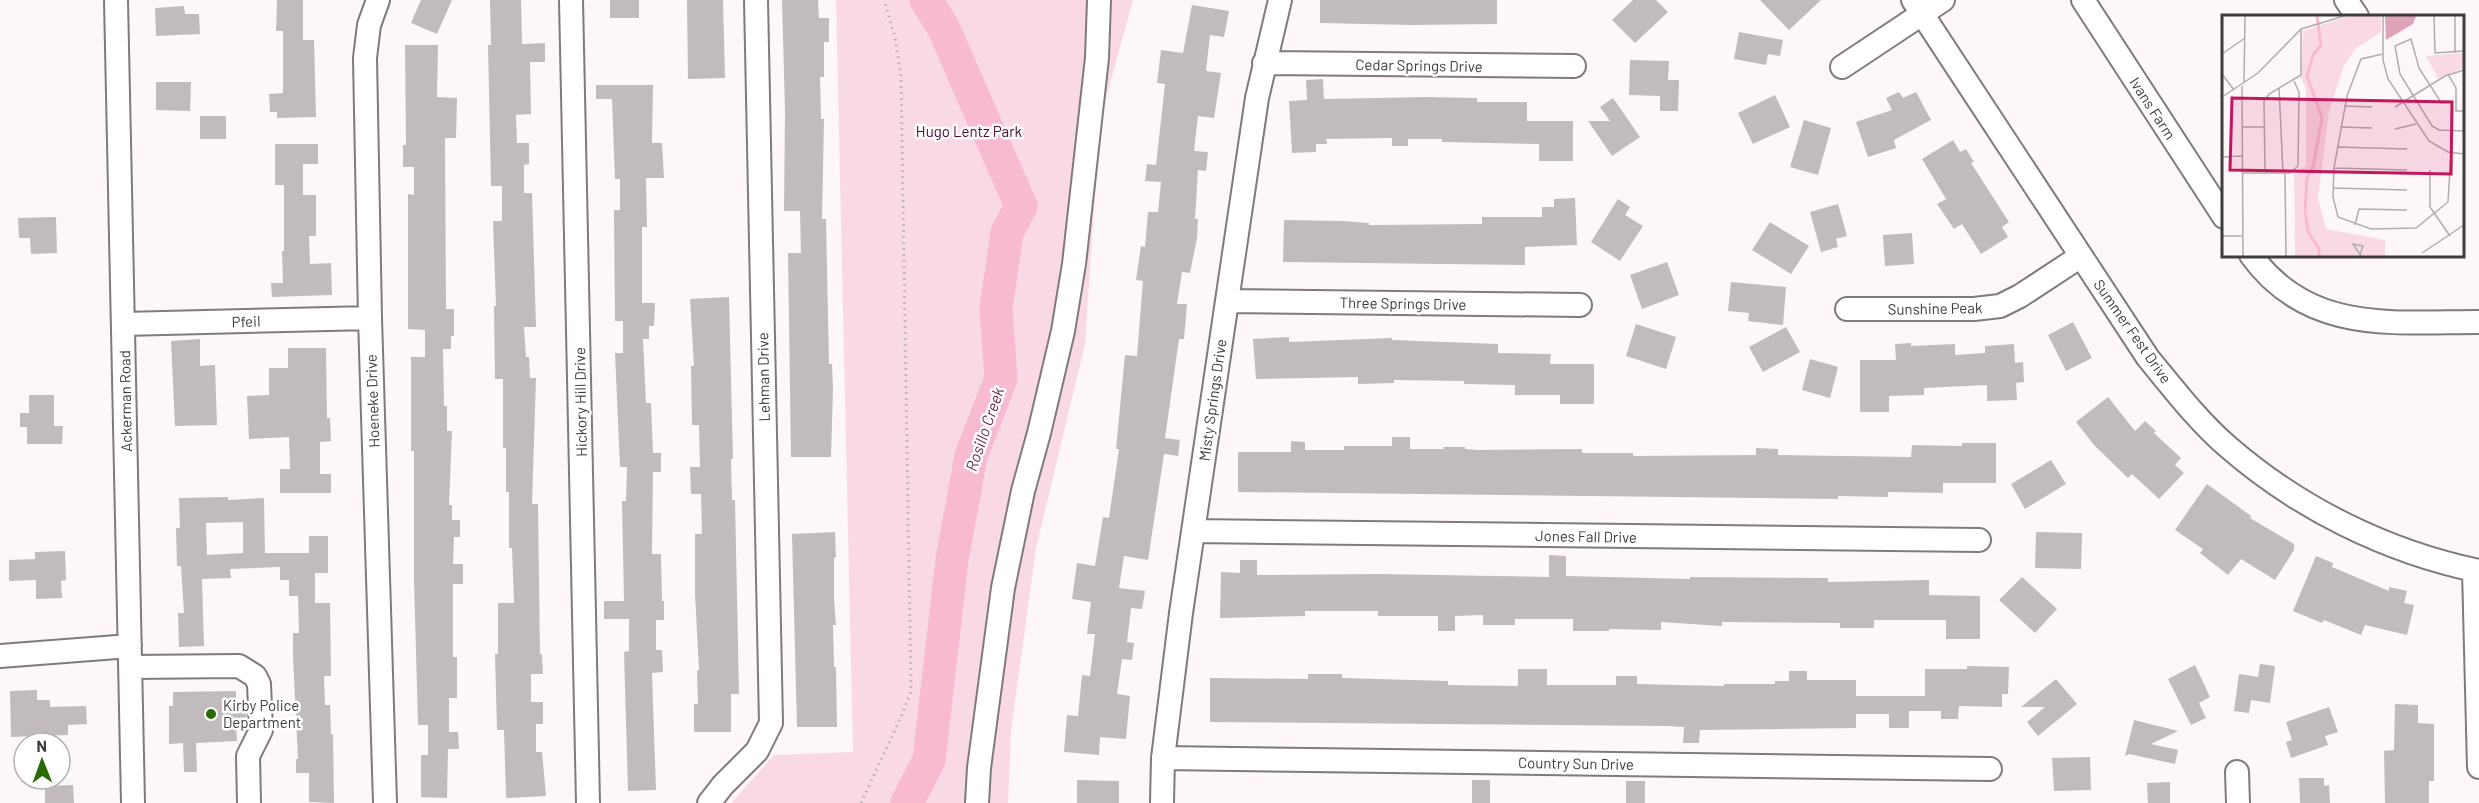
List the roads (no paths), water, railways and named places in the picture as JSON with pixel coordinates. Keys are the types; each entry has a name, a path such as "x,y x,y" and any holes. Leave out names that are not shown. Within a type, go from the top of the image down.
{"street":[{"name":"Ackerman Road","path":"116,0 133,803"},
{"name":"Hoeneke Drive","path":"378,0 369,25 364,58 385,803"},
{"name":"Hickory Hill Drive","path":"572,0 588,803"},
{"name":"Lehman Drive","path":"709,803 723,785 757,751 771,723 756,0"},
{"path":"977,803 979,768 1003,588 1023,491 1063,331 1074,264 1097,58 1099,0"},
{"name":"Misty Springs Drive","path":"1162,803 1163,758 1193,531 1257,98 1280,0"},
{"path":"1842,67 1918,7 1943,0"},
{"name":"Ivans Farm","path":"2083,0 2222,214"},
{"path":"2346,0 2356,15"},
{"name":"Summer Fest Drive","path":"1918,7 2148,358 2183,401 2227,446 2321,512 2364,533 2445,565 2477,571"},
{"name":"Cedar Springs Drive","path":"1264,63 1574,66"},
{"name":"Sunshine Peak","path":"1846,309 1974,309 2000,306 2020,296 2081,256"},
{"path":"2252,256 2261,270 2296,299 2341,317 2394,322 2479,322"},
{"name":"Three Springs Drive","path":"1227,301 1580,305"},
{"name":"Pfeil","path":"123,324 370,318"},
{"name":"Jones Fall Drive","path":"1193,531 1980,540"},
{"path":"2477,571 2479,766"},
{"path":"0,656 131,656 239,666 255,676 259,684 261,730 248,756 249,803"},
{"name":"Country Sun Drive","path":"1163,758 1990,769"},
{"path":"2237,772 2238,803"}],"waterway":[{"name":"Rosillo Creek","path":"907,803 929,760 952,560 971,456 1001,378 996,308 1007,233 1021,206 943,27 926,0"}],"place":[{"name":"Kirby Police Department","path":"211,714"}],"park label":[{"name":"Hugo Lentz Park","path":"969,131"}]}
